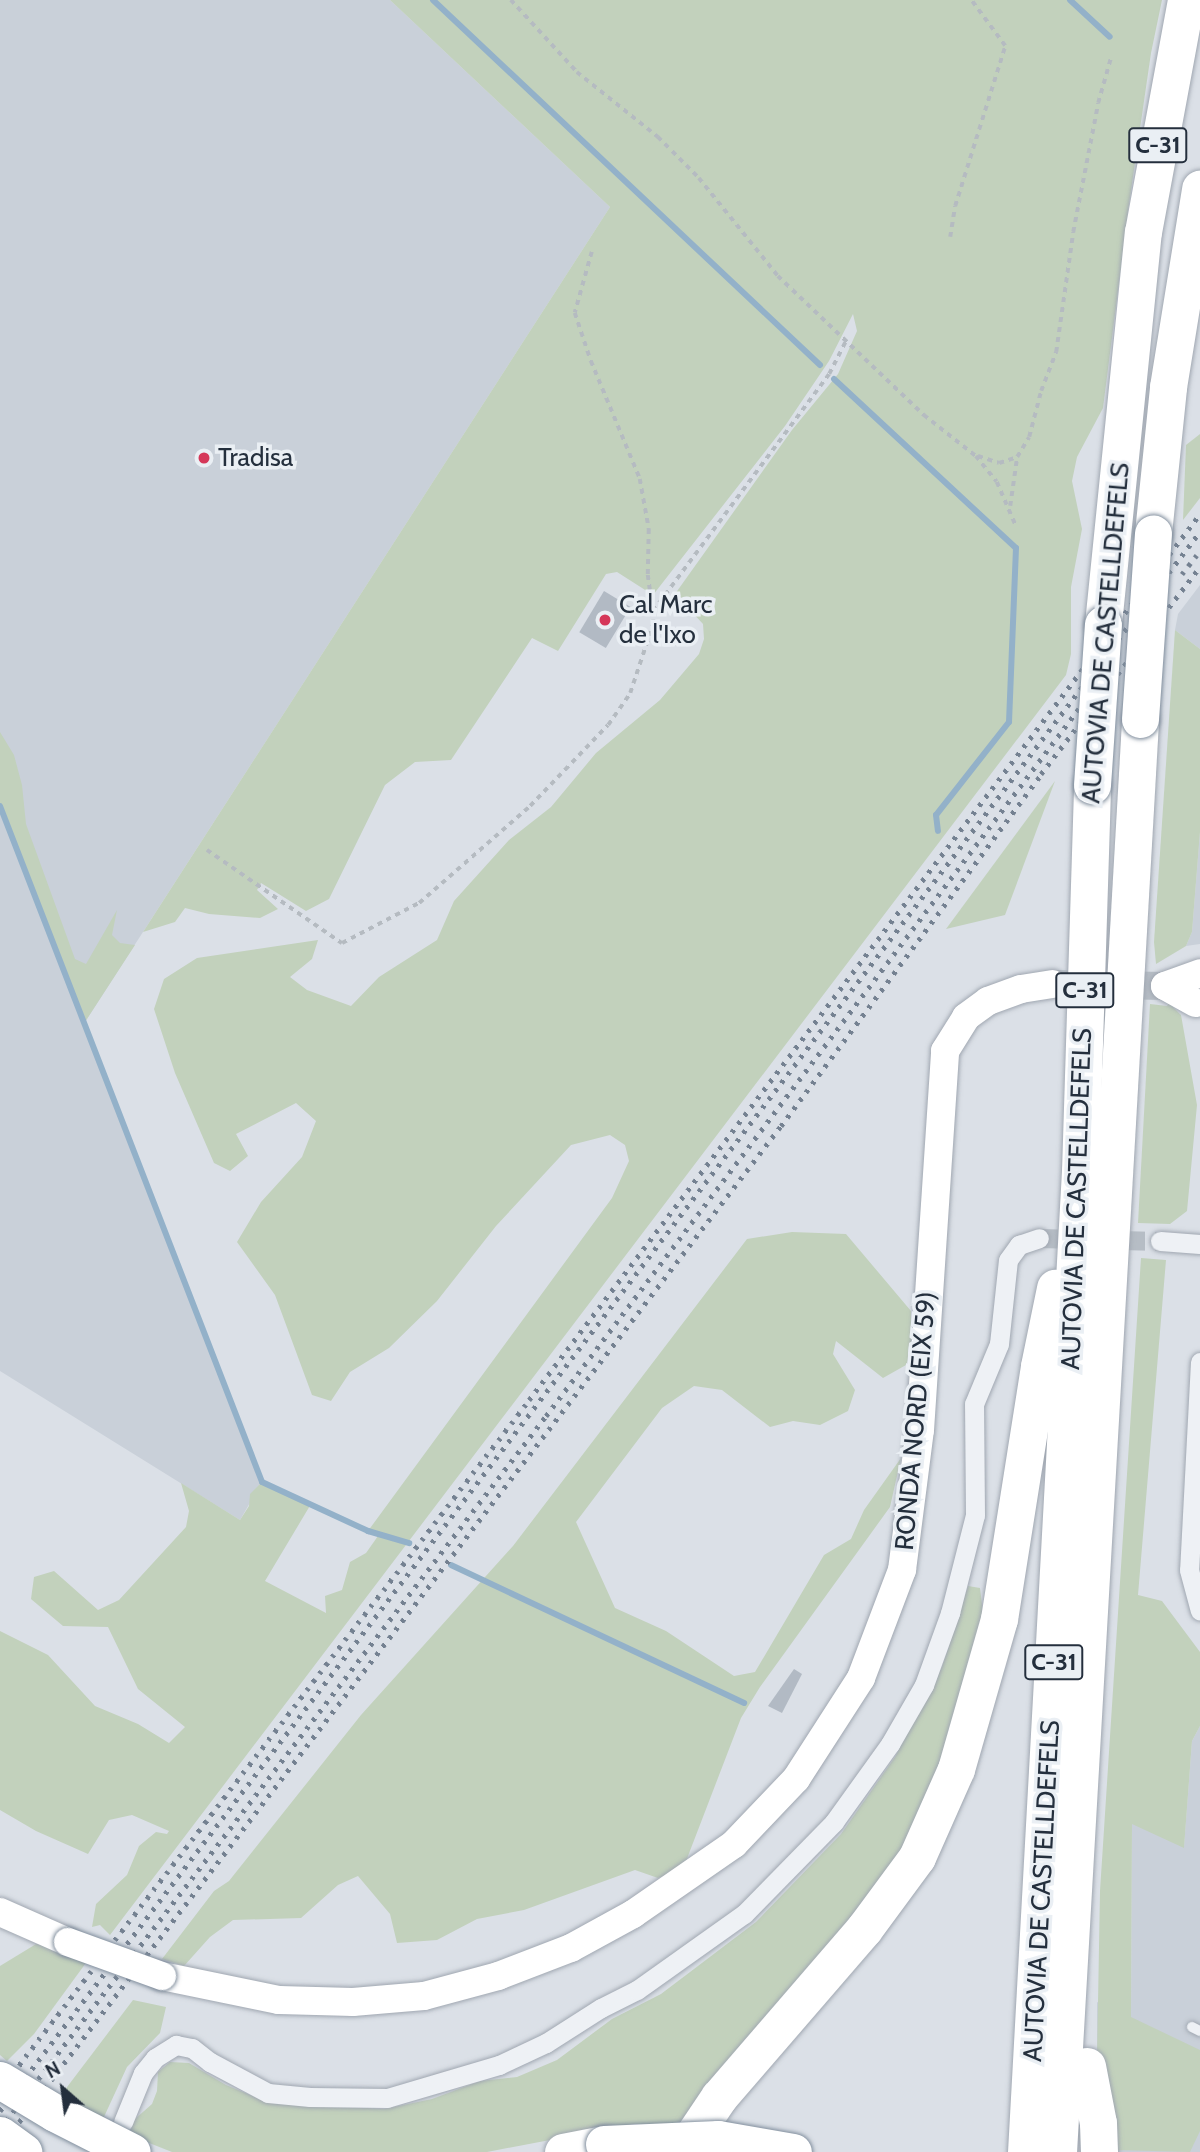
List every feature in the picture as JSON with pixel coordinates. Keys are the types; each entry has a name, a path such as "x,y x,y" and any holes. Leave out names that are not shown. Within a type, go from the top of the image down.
{"highway":[{"name":"AUTOVIA DE CASTELLDEFELS","path":"1026,2152 1080,1171 1092,785 1103,624 1143,232 1186,0"},
{"name":"AUTOVIA DE CASTELLDEFELS","path":"1058,2152 1153,533 1168,387 1200,189"},
{"path":"682,2152 719,2097 864,1929 909,1868 956,1769 999,1619 1039,1366 1080,1171"},
{"path":"1080,1789 1087,2066 1084,2152"},
{"path":"1087,2066 1098,2123 1099,2152"},
{"path":"0,2080 55,2113 128,2137"},
{"path":"0,2090 81,2152"},
{"path":"0,2135 23,2152"},
{"path":"563,2152 604,2144 718,2139 793,2152"}],"main road":[{"path":"1199,1001 1165,986 1200,972"},
{"name":"RONDA NORD (EIX 59)","path":"0,1912 68,1942 162,1976 279,2000 353,2003 424,1996 498,1976 571,1948 633,1914 734,1844 796,1779 861,1678 902,1570 920,1430 944,1051 966,1017 988,1001 1020,989 1053,984"}],"street":[{"path":"128,2137 143,2073 156,2058 176,2045 192,2048 226,2071 268,2093 310,2097 387,2098 487,2069 546,2043 601,2008 637,1990 744,1914 834,1822 890,1744 924,1685 950,1613 975,1515 974,1404 999,1345 1008,1260 1019,1245 1039,1238"},
{"path":"1160,1241 1200,1244"},
{"path":"1200,1362 1189,1570 1200,1611"}],"path":[{"path":"511,0 577,72 658,138 699,178 778,276 925,415 976,456 997,482 1017,526"},
{"path":"950,237 955,206 1004,46 971,0"},
{"path":"1009,509 1017,457 1029,437 1056,352 1073,232 1098,103 1111,57"},
{"path":"207,850 342,943 361,937 419,904 530,807 608,724 630,693 653,624 648,575 649,528 640,479 591,361 575,313 592,252"},
{"path":"653,611 829,374 846,341"},
{"path":"976,456 999,463 1017,457"}],"shaded area":[{"name":"Tradisa","path":"0,0 390,0 610,207 85,1022 262,1482 240,1520 0,1371"},
{"path":"1200,585 1200,649 1175,630 1178,614"},
{"path":"1200,832 1200,944 1186,946 1192,932"},
{"path":"1200,1726 1200,2152 1115,2152 1097,2059 1097,2002 1131,2017 1132,1823 1184,1847 1192,1741"}],"green space":[{"path":"390,0 1162,0 1151,53 1129,204 1103,408 1077,457 1072,481 1082,529 1071,587 1071,654 1066,675 110,1935 100,1925 92,1927 96,1904 127,1875 139,1846 156,1832 167,1834 169,1831 132,1815 109,1820 88,1854 36,1831 0,1810 0,1631 48,1655 95,1706 138,1724 169,1743 185,1727 138,1689 108,1627 63,1626 31,1599 34,1577 54,1571 98,1610 119,1600 186,1527 189,1511 181,1483 240,1520 249,1506 250,1494 262,1482 311,1504 265,1581 326,1613 325,1596 342,1590 350,1562 366,1553 378,1536 368,1531 612,1198 629,1161 625,1145 610,1135 571,1145 496,1226 437,1301 389,1348 350,1372 331,1401 312,1395 275,1295 237,1242 261,1202 302,1157 316,1121 296,1103 236,1134 248,1156 230,1171 214,1163 175,1073 154,1009 164,979 197,958 318,940 312,959 290,977 307,990 351,1006 379,977 437,940 454,901 509,840 551,807 596,753 660,700 699,654 704,639 703,624 675,594 792,430 838,374 857,331 853,314 829,361 785,426 653,595 617,572 606,574 558,651 532,638 451,760 415,762 385,785 329,899 306,911 261,883 257,890 278,909 260,918 209,914 185,908 175,922 143,932 610,207"},
{"path":"1200,434 1200,498 1183,520 1186,445"},
{"path":"1175,630 1200,649 1200,832 1192,932 1186,946 1156,964 1154,942"},
{"path":"0,732 14,755 22,785 26,824 75,959 86,964 117,910 112,935 120,943 135,945 85,1022 0,806"},
{"path":"1055,781 1005,915 946,929"},
{"path":"1169,1003 1181,1015 1197,1105 1187,1211 1170,1224 1138,1223 1150,1004 1167,1006"},
{"path":"792,1232 846,1234 911,1311 911,1353 906,1365 883,1378 836,1341 833,1354 855,1390 848,1411 820,1425 793,1421 770,1427 722,1390 694,1386 662,1408 576,1522 615,1608 666,1631 734,1676 755,1672 824,1555 851,1539 864,1510 901,1458 890,1507 760,1687 741,1718 683,1869 658,1878 635,1870 524,1910 477,1919 437,1940 397,1943 390,1914 358,1876 338,1885 301,1918 233,1920 210,1937 184,1966 162,1959 214,1891 229,1881 361,1715 513,1546 747,1239"},
{"path":"1141,1258 1166,1260 1138,1595 1162,1601 1200,1652 1200,1726 1192,1741 1184,1848 1132,1824 1131,2017 1200,2050 1200,2131 1190,2152 1116,2150 1097,2059 1100,1891"},
{"path":"968,1586 980,1588 986,1637 914,1837 686,2124 634,2124 487,2152 172,2152 129,2135 135,2119 152,2104 157,2091 158,2072 170,2062 189,2063 226,2085 268,2102 384,2109 432,2099 480,2081 517,2077 557,2060 612,2019 661,1994 756,1922 841,1834 895,1757 942,1667"},
{"path":"41,1941 91,1956 34,2034 7,2061 0,2055 0,1966"},
{"path":"133,2000 166,2007 160,2033 127,2067 103,2119 61,2095"}],"building":[{"name":"Cal Marc de l'Ixo","path":"604,591 631,607 606,648 579,632"},
{"path":"794,1669 802,1674 782,1713 768,1706"}],"waterway":[{"path":"433,0 820,365"},
{"path":"1070,0 1110,37"},
{"path":"834,379 1016,548 1009,722 936,815 938,831"},
{"path":"0,806 262,1482 368,1531 409,1543"},
{"path":"451,1565 744,1703"}],"tunnel":[{"path":"1053,984 1165,986"},
{"path":"1039,1238 1160,1241"}],"railway":[{"path":"0,2090 529,1400 1200,514"},
{"path":"0,2111 1200,532"},
{"path":"1182,574 1200,551"},
{"path":"0,2147 781,1126 1041,774 1200,567"},
{"path":"0,2129 546,1416 1111,666"}],"place":[{"name":"Tradisa","path":"204,458"},
{"name":"Cal Marc de l'Ixo","path":"605,620"}]}
